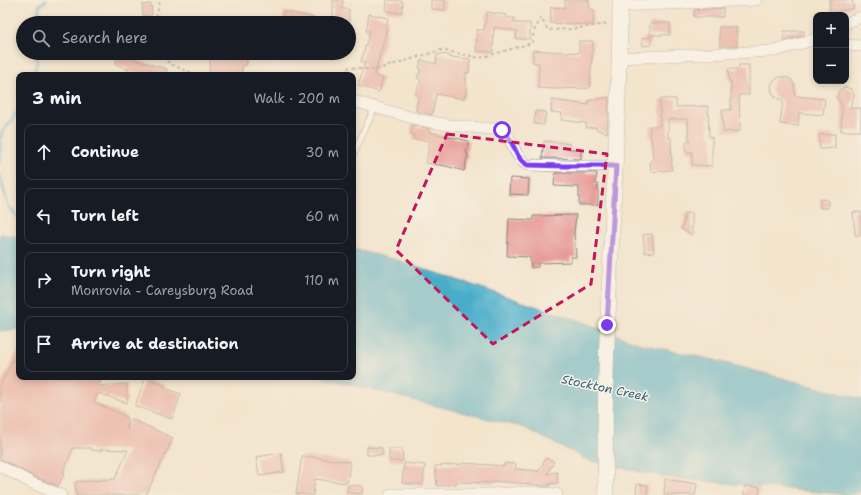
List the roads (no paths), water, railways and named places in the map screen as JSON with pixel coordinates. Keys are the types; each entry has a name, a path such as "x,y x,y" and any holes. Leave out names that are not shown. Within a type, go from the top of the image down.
{"main road":[{"path":"606,495 607,325 616,166 620,58 620,3"}],"street":[{"path":"620,3 756,0"},
{"path":"849,22 861,17"},
{"path":"620,58 774,51 813,41"},
{"path":"849,45 861,46"},
{"path":"356,102 420,120 449,125 502,130 508,136 520,159 528,165 616,166"},
{"path":"0,466 32,483 61,495"},
{"path":"391,495 491,495 526,493 556,495"}],"lane":[{"path":"356,148 375,107"}],"water":[{"path":"0,234 16,237 16,329 0,331"},
{"name":"Stockton Creek","path":"356,250 397,260 577,320 641,344 714,360 861,399 861,492 848,495 663,477 587,460 525,428 332,380 356,380"}],"waterway":[{"path":"39,16 39,6 46,0"},
{"path":"34,72 37,60"},
{"path":"0,161 1,134 16,114"},
{"path":"0,176 8,205 16,215"}]}
